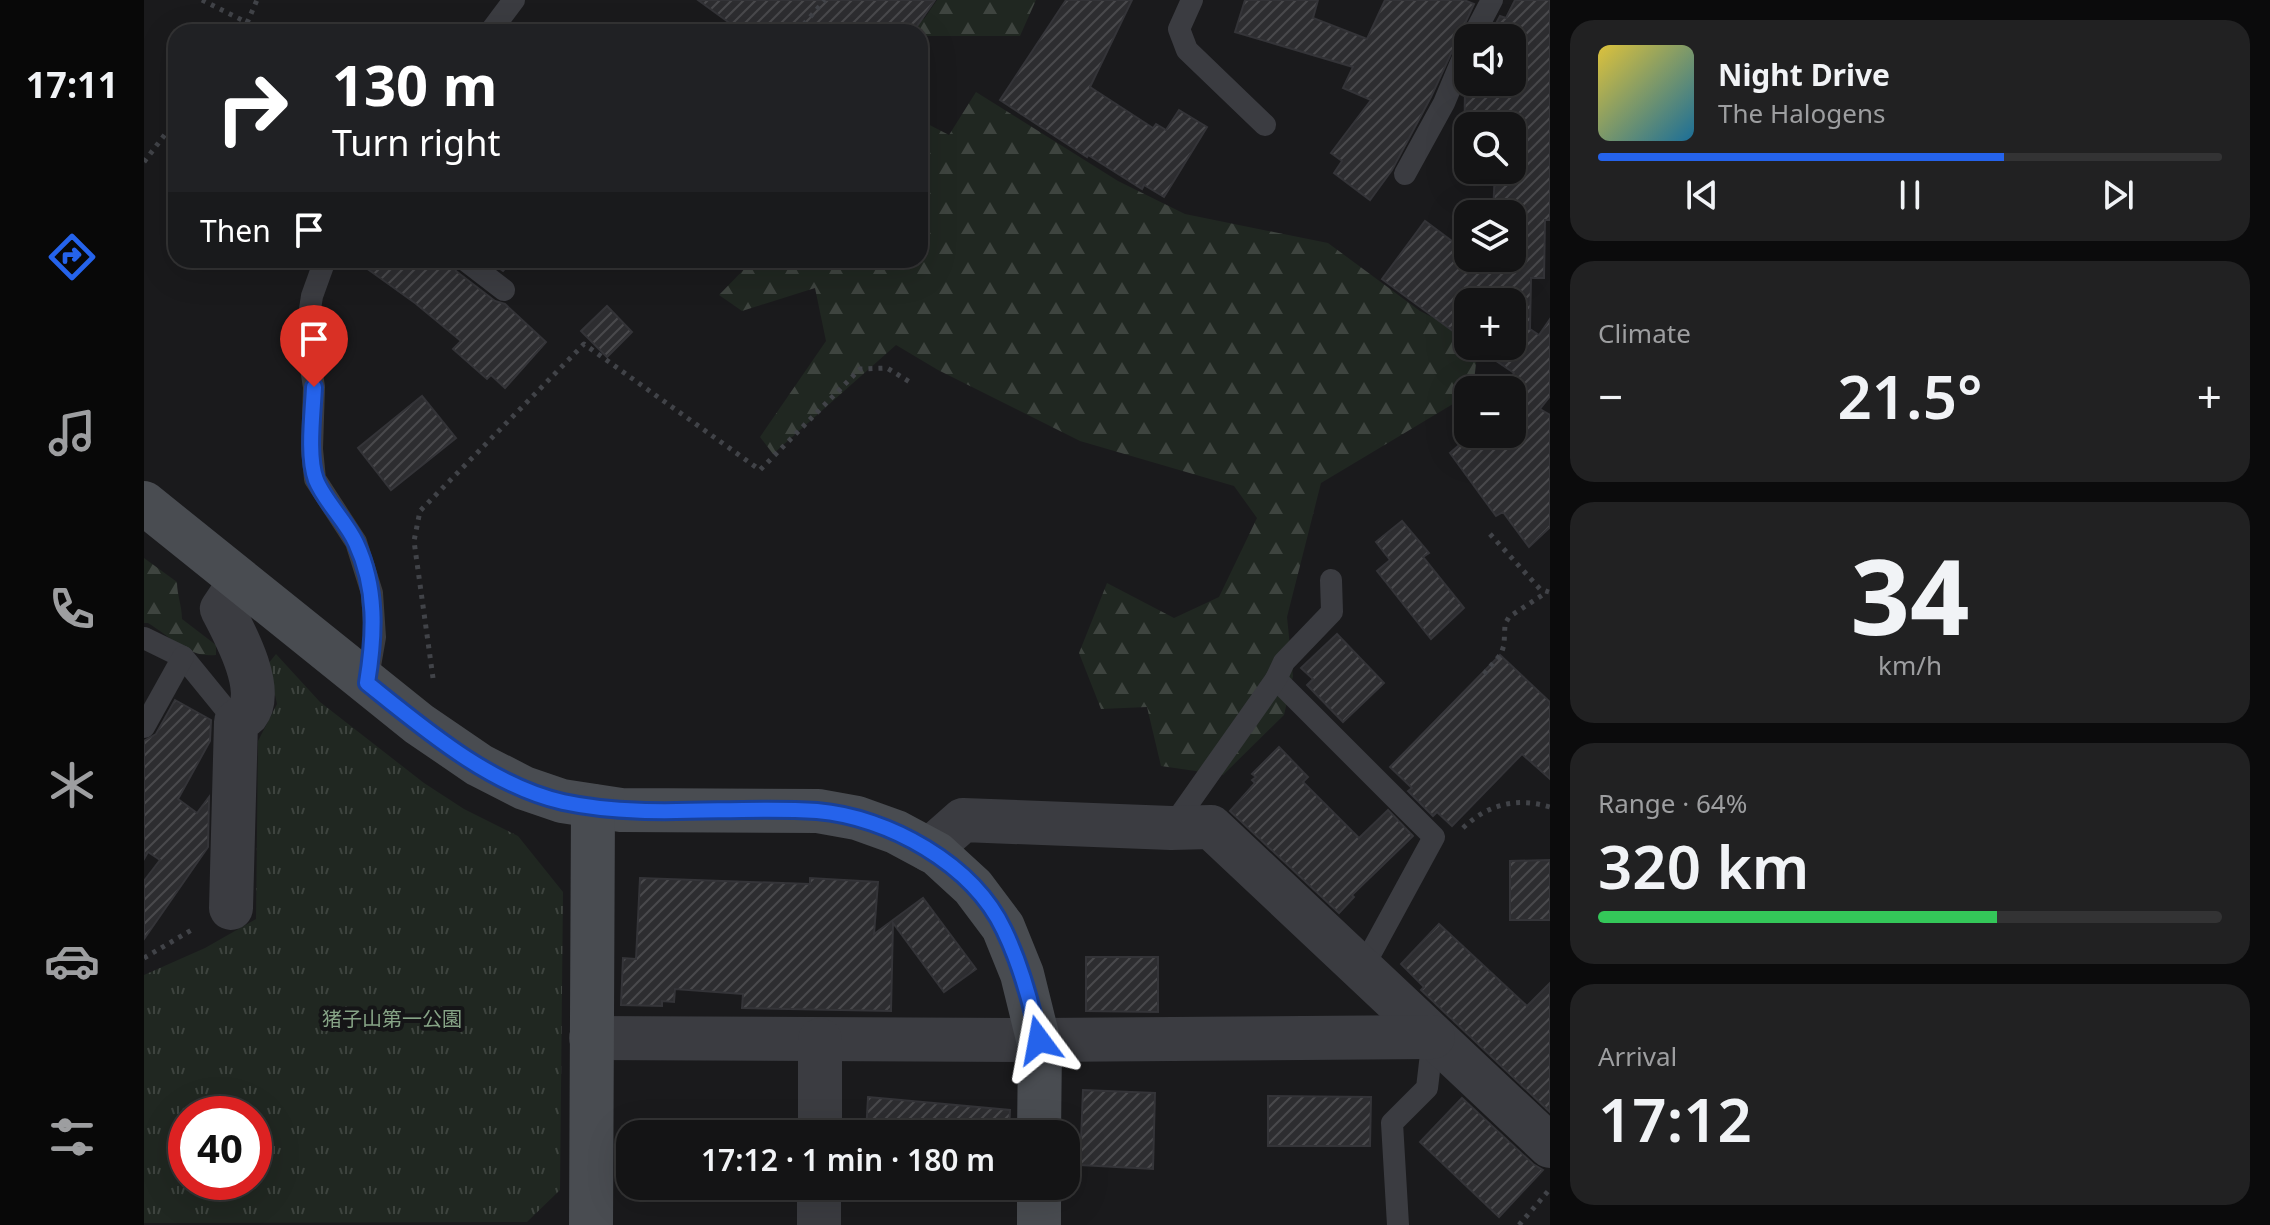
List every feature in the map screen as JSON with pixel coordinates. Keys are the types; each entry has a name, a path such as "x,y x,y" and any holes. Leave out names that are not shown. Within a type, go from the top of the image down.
{"street":[{"path":"144,503 419,724 479,765 524,788 562,801 621,810 818,811 857,818 896,832 929,850 973,887 1003,927 1022,974 1039,1040 1039,1120"},
{"path":"231,908 236,722 248,713 252,700 251,678 239,643 222,609 240,582"},
{"path":"591,1225 593,806"},
{"path":"929,850 963,820 1211,827 1550,1146"},
{"path":"591,1038 1039,1040 1433,1037"},
{"path":"820,1040 820,1120"},
{"path":"819,1200 819,1225"},
{"path":"1039,1200 1039,1225"}],"lane":[{"path":"496,24 514,0"},
{"path":"1192,0 1179,29 1187,50 1265,125"},
{"path":"1479,24 1492,0"},
{"path":"1405,174 1454,79"},
{"path":"322,268 312,296 306,336 314,387 312,449 315,479 356,542 372,593 375,637 367,683"},
{"path":"475,268 504,290"},
{"path":"1171,828 1276,679 1284,662 1332,612 1331,580"},
{"path":"144,638 183,657 236,722"},
{"path":"144,727 183,657"},
{"path":"1276,679 1434,837 1361,971"},
{"path":"1398,1225 1392,1123 1427,1088 1433,1037"}],"path":[{"path":"202,0 246,22 257,0"},
{"path":"804,24 825,0"},
{"path":"144,162 168,130"},
{"path":"419,724 434,685 414,541 420,511 584,344 760,470 860,369 887,368 913,384"},
{"path":"1490,534 1540,589 1549,592"},
{"path":"1484,674 1501,654 1505,624 1509,617 1549,592"},
{"path":"1434,837 1456,836 1475,817 1493,806 1521,802 1550,807"},
{"path":"144,958 231,908"},
{"path":"1519,1225 1550,1189"}],"green space":[{"path":"937,0 1036,0 1020,36 928,36 928,24 882,24 897,1 924,19"},
{"path":"976,92 1118,181 1185,214 1328,243 1420,311 1454,328 1454,360 1476,360 1475,376 1454,376 1454,403 1321,483 1287,617 1293,676 1284,715 1223,775 1161,766 1147,707 1101,709 1079,653 1107,583 1174,618 1219,597 1257,518 1234,486 1080,441 938,370 896,345 773,454 760,437 826,341 815,288 742,311 719,295 745,268 928,268 928,124 949,135"},
{"path":"144,558 177,582 182,619 216,645 216,655 188,650 144,623"},
{"name":"猪子山第一公園","path":"276,654 320,702 424,783 464,809 518,836 563,892 560,1190 527,1222 144,1223 144,975 205,948 256,919 258,741 277,704 268,664"}],"building":[{"path":"698,0 935,0 918,24 731,24"},
{"path":"1066,0 1132,0 1090,87 1153,128 1156,124 1166,130 1179,110 1207,127 1164,197 1144,185 1142,189 1087,157 1000,100"},
{"path":"1245,0 1318,0 1313,18 1367,39 1385,0 1464,0 1474,4 1465,24 1454,24 1454,47 1431,97 1392,170 1370,200 1334,173 1342,161 1331,153 1371,100 1343,88 1353,67 1235,32"},
{"path":"1515,0 1550,0 1550,220 1545,220 1544,278 1531,278 1530,329 1539,335 1550,319 1550,396 1540,409 1550,415 1550,527 1529,547 1503,512 1496,516 1450,453 1456,448 1526,448 1526,376 1512,376 1514,373 1495,360 1526,360 1526,288 1454,288 1454,332 1382,279 1425,221 1454,243 1454,272 1526,272 1526,200 1494,200 1494,184 1526,184 1526,112 1465,112 1465,96 1526,96 1526,24 1496,24 1500,16 1506,18"},
{"path":"366,268 455,268 495,301 505,304 546,342 505,388 491,375 487,379 453,349 461,341"},
{"path":"607,306 632,332 607,357 581,331"},
{"path":"422,396 456,438 391,490 358,448"},
{"path":"1402,521 1429,553 1423,557 1464,608 1431,639 1377,571 1390,560 1376,542"},
{"path":"1337,634 1384,683 1343,722 1307,685 1313,679 1301,668"},
{"path":"1500,655 1550,702 1550,779 1522,754 1452,826 1437,812 1433,816 1408,791 1412,788 1390,767"},
{"path":"175,700 211,720 210,741 178,799 197,813 209,797 208,847 144,939 144,881 160,860 148,852 144,859 144,741 156,734"},
{"path":"1279,747 1308,777 1303,782 1359,838 1388,810 1413,836 1352,895 1354,897 1339,913 1230,811 1255,783 1252,780 1256,777 1252,774"},
{"path":"1550,860 1550,920 1510,920 1510,861"},
{"path":"640,878 810,884 810,878 878,882 874,934 923,898 976,969 944,992 893,923 891,1011 742,1008 743,994 675,989 674,1002 662,1001 662,1006 621,1005 623,958 636,959"},
{"path":"1439,924 1527,1006 1550,983 1550,1112 1421,990 1424,987 1401,964"},
{"path":"1086,957 1158,957 1158,1012 1086,1011"},
{"path":"1083,1090 1155,1093 1153,1169 1080,1165"},
{"path":"1268,1096 1371,1097 1370,1146 1268,1146"},
{"path":"868,1097 1010,1110 1010,1120 867,1120"},
{"path":"1462,1098 1543,1170 1499,1217 1420,1142"}],"route":[{"path":"314,387 312,449 315,479 356,542 372,593 375,637 367,683 479,765 524,788 562,801 621,810 818,811 857,818 896,832 937,854 973,887 1003,927 1022,974 1039,1040"}]}
